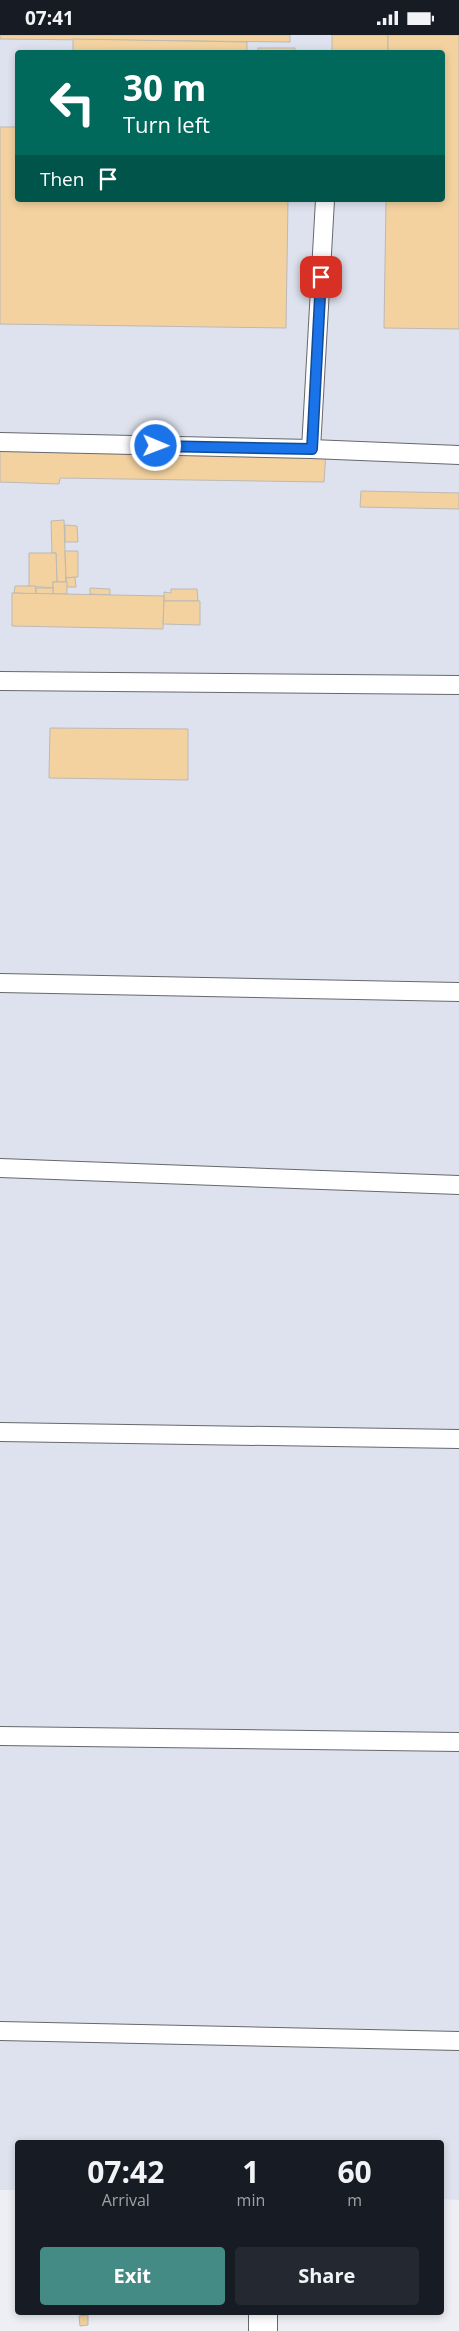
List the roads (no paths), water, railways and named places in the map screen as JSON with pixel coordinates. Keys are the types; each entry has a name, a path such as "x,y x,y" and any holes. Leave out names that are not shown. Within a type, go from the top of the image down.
{"street":[{"path":"262,2331 263,2315"}],"lane":[{"path":"312,449 325,202"},
{"path":"0,442 312,449 459,455"},
{"path":"0,681 459,685"},
{"path":"0,983 459,992"},
{"path":"0,1168 459,1185"},
{"path":"0,1432 459,1439"},
{"path":"0,1736 459,1742"},
{"path":"0,2031 459,2041"}]}
